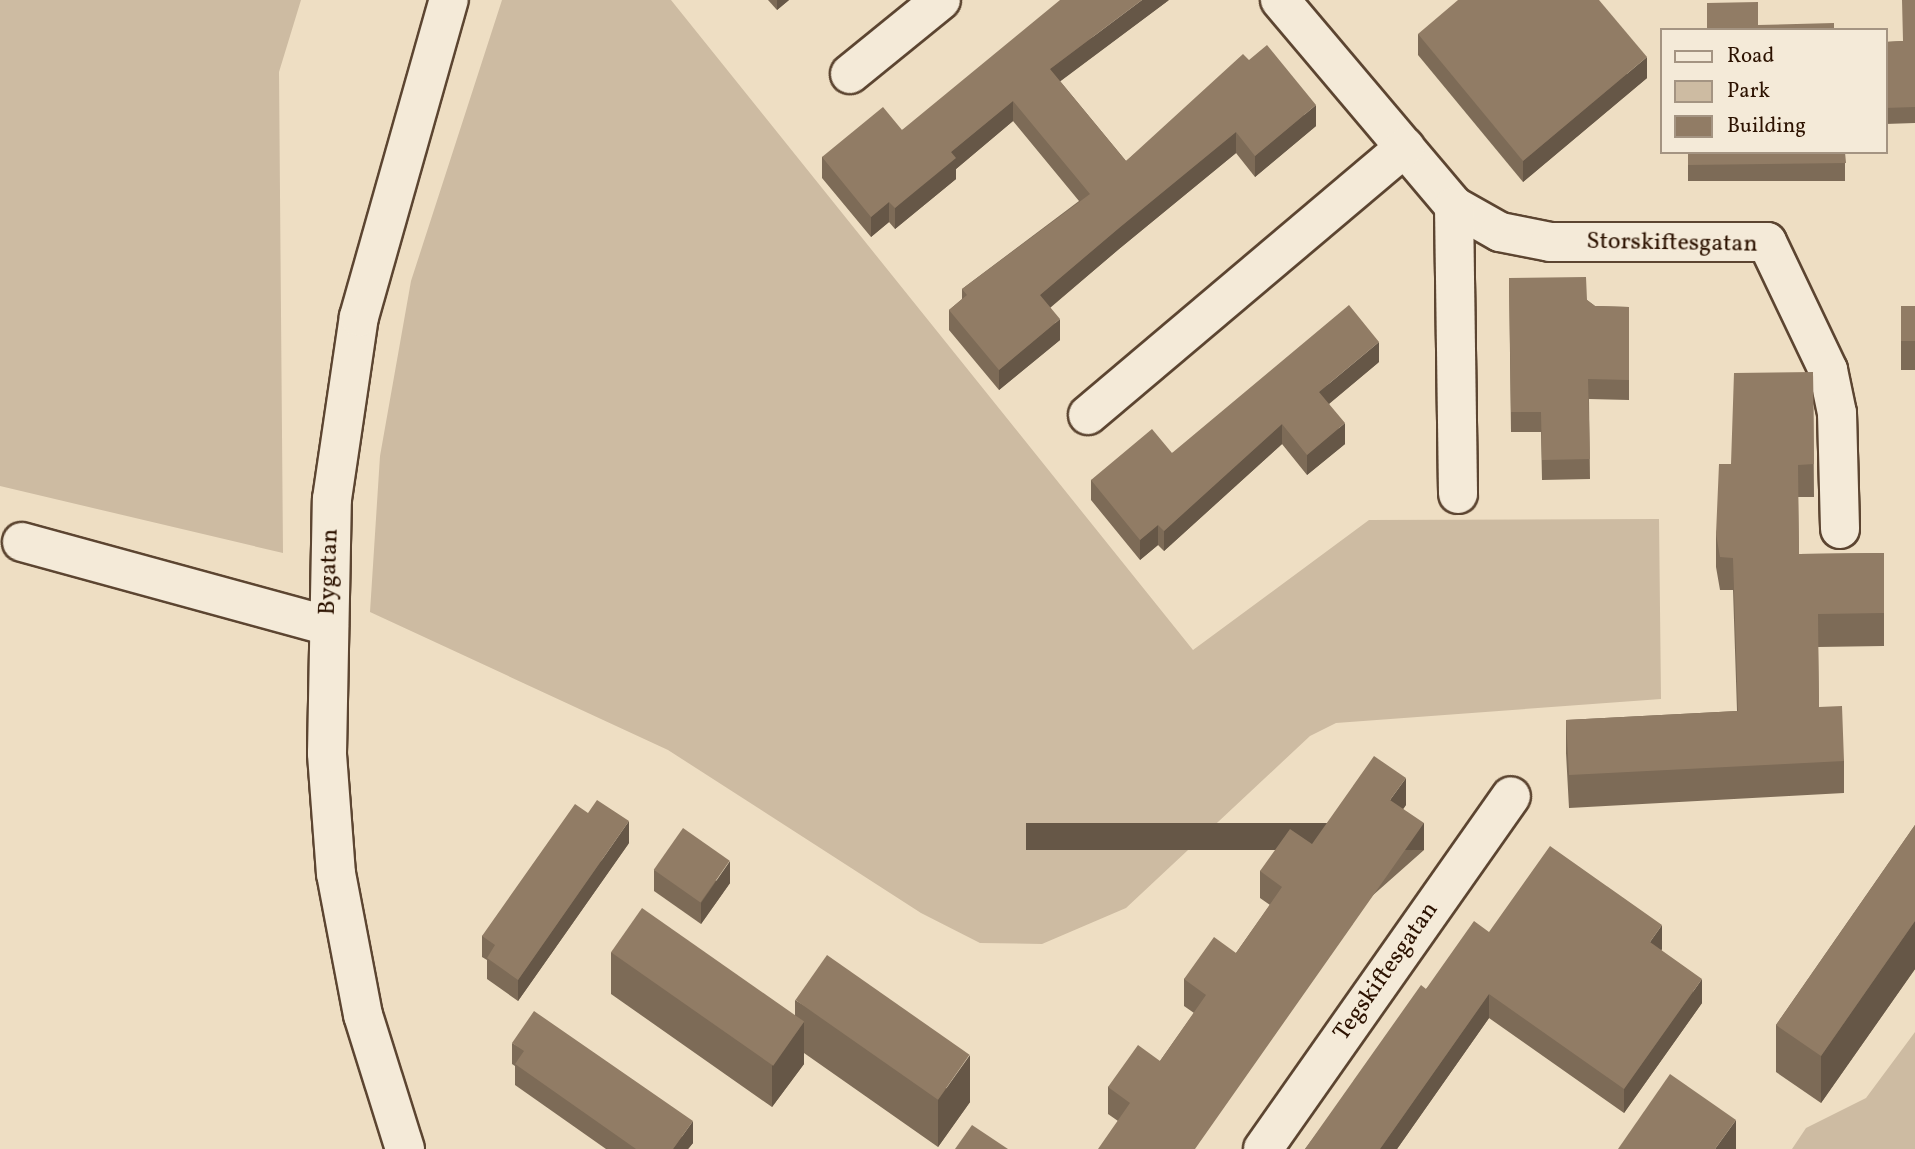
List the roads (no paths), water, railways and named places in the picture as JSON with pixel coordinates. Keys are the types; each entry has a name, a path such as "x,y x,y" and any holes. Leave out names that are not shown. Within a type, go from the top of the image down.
{"street":[{"name":"Bygatan","path":"405,1149 363,1015 336,874 327,753 332,499 356,330 381,223 449,0"},
{"path":"850,74 941,0"},
{"name":"Storskiftesgatan","path":"1280,0 1454,206 1500,232 1550,242 1767,242 1828,370 1837,412 1840,529"},
{"path":"1088,415 1405,147"},
{"path":"1454,206 1458,494"},
{"path":"22,542 329,626"},
{"name":"Tegskiftesgatan","path":"1263,1149 1511,796"}]}
